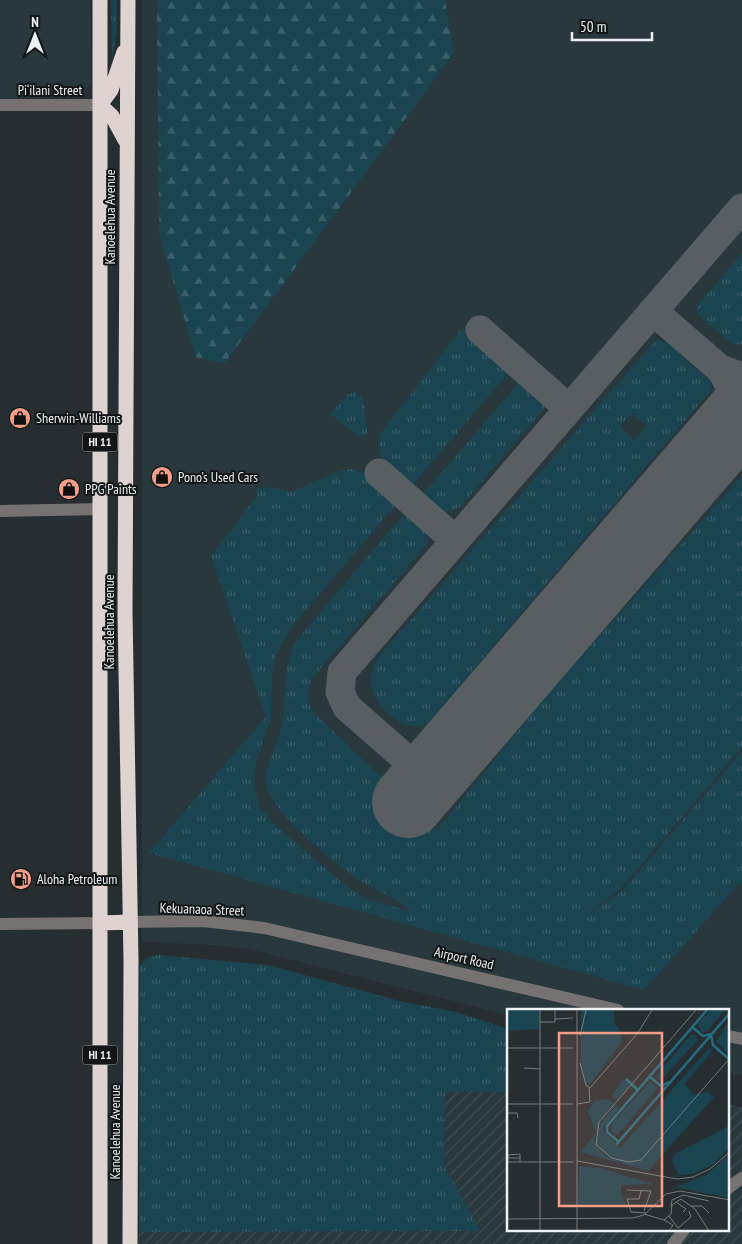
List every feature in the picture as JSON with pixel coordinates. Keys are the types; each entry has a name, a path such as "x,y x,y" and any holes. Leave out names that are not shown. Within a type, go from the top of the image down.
{"highway":[{"name":"Kanoelehua Avenue","path":"100,0 100,1244"},
{"name":"Kanoelehua Avenue","path":"128,0 125,612 132,1148 130,1244"},
{"path":"126,141 112,116 100,105 111,90 128,44"},
{"path":"101,923 130,922"}],"street":[{"name":"Pi‘ilani Street","path":"0,105 100,105"},
{"path":"0,510 100,509"},
{"name":"Kekuanaoa Street","path":"130,922 203,921 234,923 302,935"},
{"path":"0,924 101,923"},
{"name":"Airport Road","path":"302,935 614,1009"},
{"path":"730,1187 742,1178"},
{"path":"673,1244 682,1232"}],"shaded area":[{"path":"0,0 90,0 91,83 85,92 70,97 0,98"},
{"path":"142,0 742,0 742,1075 730,1074 730,1009 507,1009 507,1015 249,949 212,945 142,942"},
{"path":"445,1092 507,1092 507,1232 730,1232 730,1104 742,1107 742,1244 138,1244 139,1232 479,1231 444,1165"}],"green space":[{"path":"111,0 117,0 117,29 112,60"},
{"path":"157,0 445,0 454,53 224,364 196,357 159,235"},
{"path":"742,253 742,344 734,345 700,317 696,311 699,303"},
{"path":"468,328 509,372 409,489 390,472 382,460 379,435 460,331"},
{"path":"656,340 666,341 711,382 710,391 428,723 416,726 402,724 389,714 377,700 371,686 371,679 375,663","holes":["632,413 647,426 634,440 620,427"]},
{"path":"521,380 547,405 461,506 444,511 435,508 420,498"},
{"path":"354,392 361,396 363,400 367,433 362,437 358,436 330,414 347,395"},
{"path":"352,469 372,476 399,501 293,625 276,654 272,676 271,718 256,761 254,785 260,807 273,823 348,888 370,900 411,912 401,903 352,875 322,851 291,823 270,795 266,783 266,775 284,713 288,661 297,640 409,508 421,519 426,527 428,543 315,675 310,684 308,699 314,713 437,830 552,689 742,476 742,747 621,888 585,917 622,891 742,751 742,880 644,990 149,853 266,717 211,556 258,495 255,489 271,487 290,492 342,470"},
{"path":"158,955 268,965 400,1001 456,1012 507,1029 507,1092 445,1092 444,1165 480,1231 139,1232 140,966 146,958"}],"taxiway":[{"path":"429,779 347,707 340,692 342,672 742,208"},
{"path":"653,311 720,369 742,377"},
{"path":"480,330 568,408"},
{"path":"720,369 726,378 732,395 729,421 721,439"},
{"path":"379,473 455,540"}],"runway":[{"path":"408,802 742,414"}],"place":[{"name":"Sherwin-Williams","path":"20,418"},
{"name":"Pono’s Used Cars","path":"162,477"},
{"name":"PPG Paints","path":"69,489"},
{"name":"Aloha Petroleum","path":"21,879"}]}
